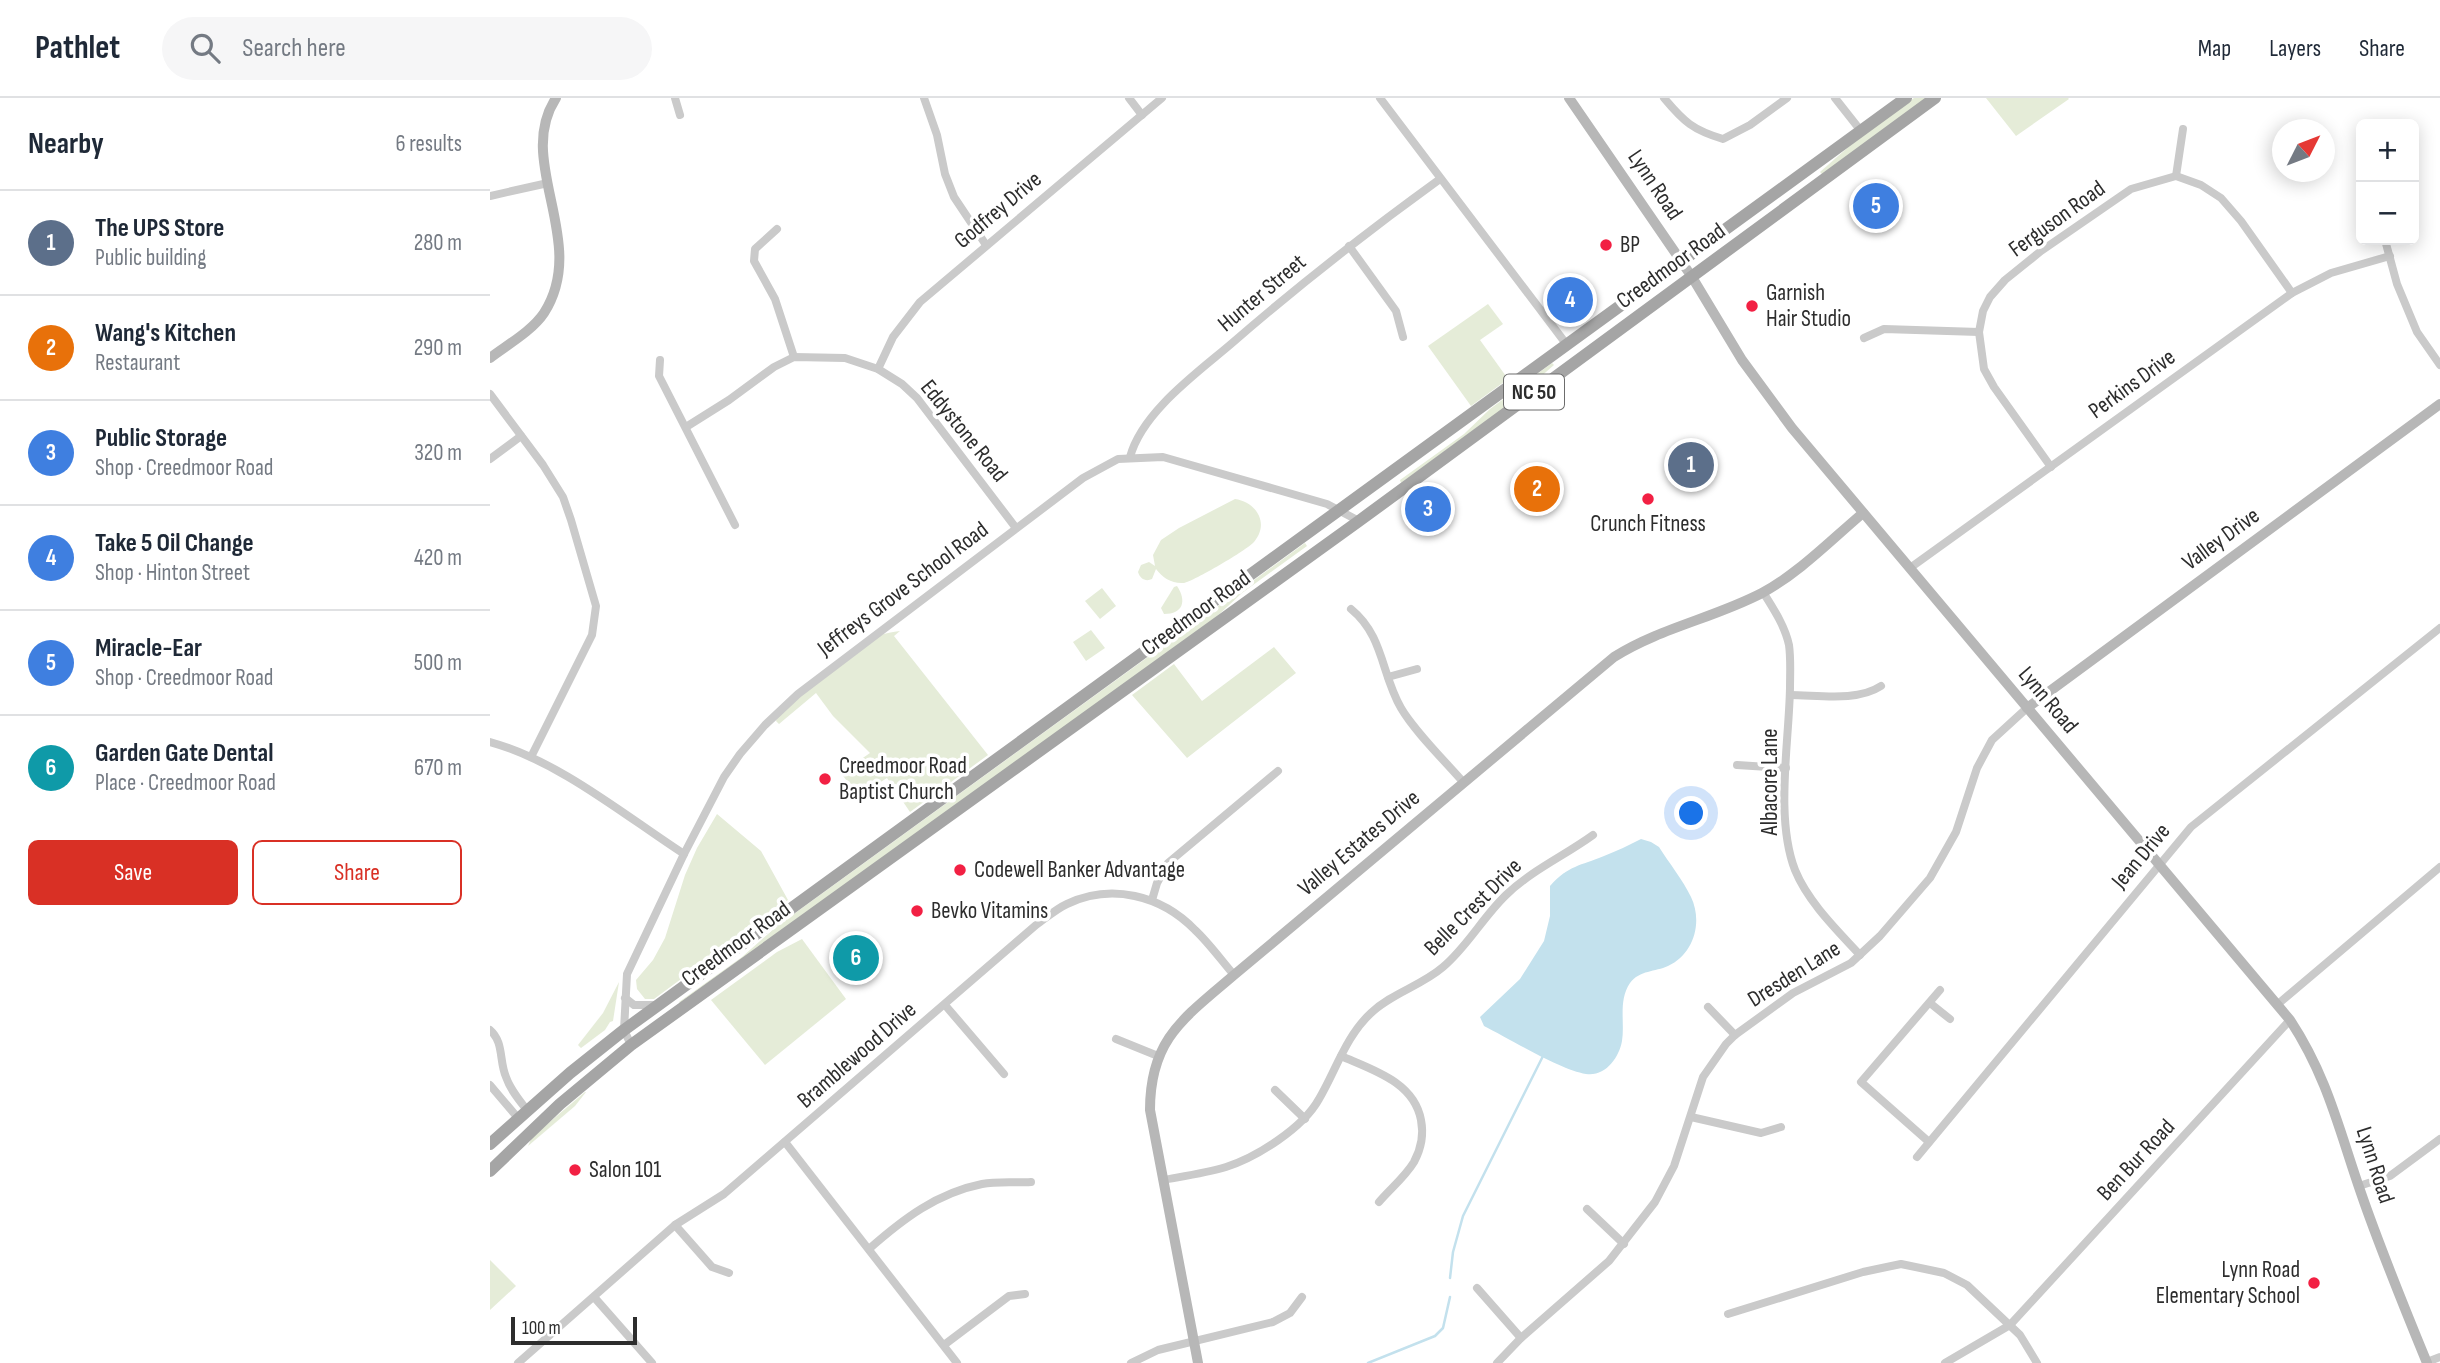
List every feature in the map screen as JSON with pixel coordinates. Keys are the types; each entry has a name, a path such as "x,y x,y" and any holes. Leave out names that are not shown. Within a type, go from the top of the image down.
{"main road":[{"name":"Creedmoor Road","path":"490,1144 590,1056 624,1030 1906,98"},
{"name":"Creedmoor Road","path":"490,1171 560,1104 631,1045 1359,521 1935,98"}],"street":[{"path":"490,358 542,315 555,290 560,246 543,153 547,120 556,98"},
{"path":"675,98 680,115"},
{"path":"924,98 954,197 986,245"},
{"path":"1129,98 1142,115"},
{"name":"Godfrey Drive","path":"878,369 893,337 913,309 1162,98"},
{"path":"1380,98 1567,345"},
{"name":"Lynn Road","path":"1569,98 1692,277 1742,360 1820,463 2290,1020 2312,1054 2325,1083 2394,1282 2427,1362"},
{"path":"1664,98 1677,114 1697,131 1723,139 1750,125 1787,98"},
{"path":"1835,98 1861,131"},
{"path":"2183,129 2176,176 2202,185 2221,198 2241,220 2292,293"},
{"name":"Ferguson Road","path":"2051,467 1984,370 1979,332 1983,311 2005,280 2041,251 2131,190 2176,176"},
{"name":"Hunter Street","path":"1130,457 1133,445 1148,422 1180,387 1349,246 1440,179"},
{"path":"490,197 548,183"},
{"path":"686,427 774,367 794,357 775,299 754,261 755,249 777,229"},
{"path":"2387,245 2397,284 2417,332 2440,365"},
{"path":"1349,246 1396,311 1404,337"},
{"name":"Perkins Drive","path":"1910,568 2292,293 2331,273 2390,256"},
{"path":"1864,338 1884,329 1979,332"},
{"name":"Eddystone Road","path":"794,357 845,358 878,369 902,384 917,398 1016,528"},
{"path":"660,360 659,376 735,525"},
{"path":"490,394 543,465 563,497 596,606 592,635 531,757"},
{"name":"Valley Drive","path":"2027,708 2440,404"},
{"path":"490,459 521,436"},
{"name":"Jeffreys Grove School Road","path":"631,1045 624,1030 627,974 684,854 724,777 740,754 765,725 798,694 1083,478 1118,459 1163,457 1327,504 1359,521"},
{"name":"Valley Estates Drive","path":"1198,1363 1150,1110 1151,1081 1158,1056 1172,1032 1234,975 1607,663 1629,648 1763,592 1790,574 1863,513"},
{"name":"Albacore Lane","path":"1763,592 1774,609 1788,643 1790,695 1786,825 1791,857 1813,900 1860,955"},
{"path":"1351,609 1366,621 1377,642 1391,691 1403,713 1464,783"},
{"name":"Jean Drive","path":"1917,1157 2160,863 2198,821 2440,628"},
{"path":"1388,677 1417,669"},
{"path":"1790,695 1860,695 1881,687"},
{"name":"Dresden Lane","path":"1497,1363 1521,1338 1592,1278 1624,1244 1655,1202 1667,1183 1707,1068 1735,1035 1793,993 1842,969 1860,955 1930,878 1956,832 1977,768 1992,740 2027,708"},
{"path":"490,742 531,757 562,773 684,854"},
{"path":"1737,765 1786,768"},
{"path":"1152,900 1157,883 1168,863 1279,771"},
{"name":"Belle Crest Drive","path":"1163,1180 1237,1163 1279,1139 1305,1119 1318,1103 1351,1038 1372,1012 1443,967 1493,908 1518,884 1594,835"},
{"path":"2278,1004 2440,867"},
{"name":"Bramblewood Drive","path":"518,1363 675,1225 724,1194 1036,925 1066,904 1099,892 1152,900 1179,915 1196,930 1234,975"},
{"path":"1929,1142 1861,1082 1940,990"},
{"path":"625,998 634,1005 660,1005"},
{"path":"1930,1003 1950,1019"},
{"path":"944,1005 1004,1074"},
{"path":"1708,1007 1735,1035"},
{"name":"Ben Bur Road","path":"1945,1363 2010,1325 2290,1020"},
{"path":"490,1030 499,1040 505,1076 517,1097 522,1114"},
{"path":"1116,1039 1158,1056"},
{"path":"1341,1056 1399,1084 1412,1098 1420,1116 1420,1150 1409,1169 1378,1202"},
{"path":"490,1085 522,1114"},
{"path":"1275,1090 1305,1119"},
{"path":"1691,1116 1762,1133 1781,1127"},
{"path":"2359,1186 2390,1176 2440,1139"},
{"path":"785,1142 957,1363"},
{"path":"870,1249 914,1212 944,1194 984,1183 1031,1182"},
{"path":"1587,1209 1624,1244"},
{"path":"675,1225 712,1267 729,1273"},
{"path":"1728,1314 1852,1275 1901,1264 1944,1273 1967,1285 2020,1335 2037,1363"},
{"path":"1477,1288 1521,1338"},
{"path":"944,1345 1009,1296 1025,1294"},
{"path":"594,1297 652,1363"},
{"path":"1131,1363 1158,1350 1273,1322 1290,1313 1302,1297"},
{"path":"2427,1362 2440,1357"}],"green space":[{"path":"1914,98 1928,98 1823,175 1820,172 1854,142"},
{"path":"1986,98 2068,98 2069,99 2016,136"},
{"path":"1488,304 1503,324 1480,340 1508,379 1471,406 1428,346"},
{"path":"1552,363 1554,365 1507,406 1401,483 1400,480 1464,434 1490,409"},
{"path":"1235,499 1249,504 1258,514 1261,528 1254,542 1209,571 1184,583 1168,580 1156,569 1152,579 1145,580 1140,576 1138,572 1141,565 1149,562 1155,566 1153,555 1161,540"},
{"path":"1305,543 1307,546 1242,593 1213,620 681,1005 679,1002 742,957 776,927"},
{"path":"1177,586 1182,597 1181,606 1175,612 1164,614 1161,608"},
{"path":"1102,588 1116,606 1100,619 1085,601"},
{"path":"1091,630 1105,648 1086,661 1073,642"},
{"path":"900,631 894,636 988,755 910,812 887,778 858,796 841,773 870,753 833,716 816,693 779,724 776,721 806,690 856,652 879,636"},
{"path":"1274,647 1296,673 1187,758 1132,695 1174,664 1202,701"},
{"path":"717,814 761,851 788,900 654,999 645,999 637,989 636,980 653,960 665,938 685,875"},
{"path":"802,939 846,999 765,1065 711,1000 777,952"},
{"path":"619,982 613,1021 581,1048 578,1045 603,1013"},
{"path":"585,1092 575,1106 528,1146 532,1137"},
{"path":"490,1260 516,1286 490,1310"}],"water":[{"path":"1641,839 1659,847 1684,884 1695,907 1696,927 1690,945 1677,961 1638,976 1630,983 1623,1004 1622,1041 1618,1054 1610,1065 1593,1074 1575,1071 1484,1026 1480,1017 1520,979 1544,941 1550,916 1550,886 1569,870"}],"waterway":[{"path":"1450,1278 1453,1252 1463,1216 1543,1056"},
{"path":"1368,1363 1435,1336 1443,1328 1450,1297"}],"place":[{"name":"Miracle-Ear","path":"1876,206"},
{"name":"BP","path":"1606,245"},
{"name":"Take 5 Oil Change","path":"1570,300"},
{"name":"Garnish Hair Studio","path":"1752,306"},
{"name":"The UPS Store","path":"1691,465"},
{"name":"Wang's Kitchen","path":"1537,489"},
{"name":"Crunch Fitness","path":"1648,499"},
{"name":"Public Storage","path":"1428,509"},
{"name":"Creedmoor Road Baptist Church","path":"825,779"},
{"name":"Codewell Banker Advantage","path":"960,870"},
{"name":"Bevko Vitamins","path":"917,911"},
{"name":"Garden Gate Dental","path":"856,958"},
{"name":"Salon 101","path":"575,1170"},
{"name":"Lynn Road Elementary School","path":"2314,1283"}]}
